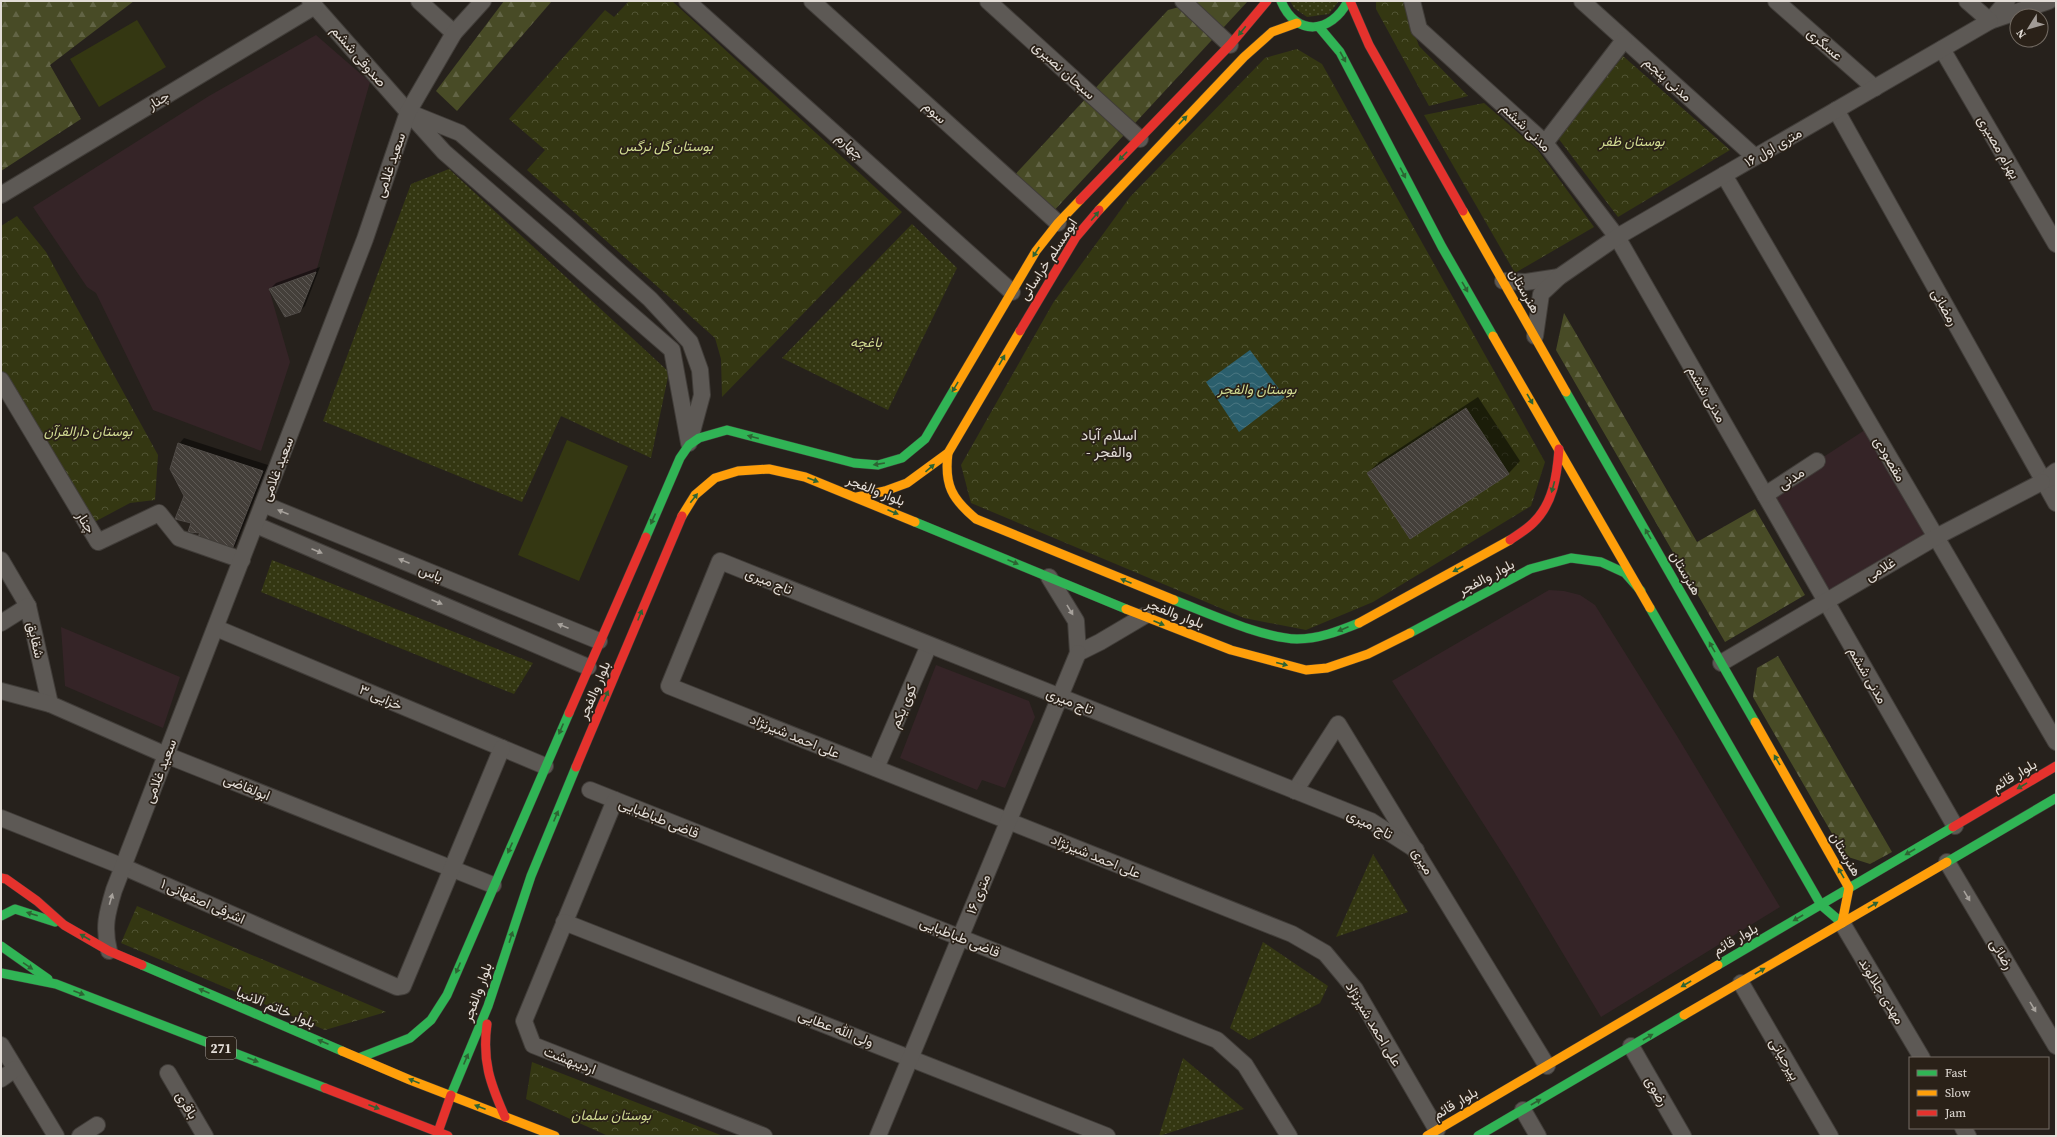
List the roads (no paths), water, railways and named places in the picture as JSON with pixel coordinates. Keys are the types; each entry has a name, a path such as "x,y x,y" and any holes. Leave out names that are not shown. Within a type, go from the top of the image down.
{"main road":[{"name":"ابومسلم خراسانی","path":"924,439 1036,251 1058,223 1230,45 1267,1"},
{"path":"1281,1 1288,15 1297,22 1307,26 1318,27 1329,24 1338,18 1349,1"},
{"name":"هنرستان","path":"1349,1 1366,39 1849,888 1842,923"},
{"name":"ابومسلم خراسانی","path":"857,497 882,494 902,486 925,472 948,452 1076,237 1112,195 1244,57 1272,32 1297,22"},
{"path":"1318,27 1340,52 1442,247 1821,905 1842,923"},
{"name":"بلوار والفجر","path":"359,1058 410,1038 431,1020 447,995 545,766 602,673 614,647 680,458 689,443 708,433 727,430 854,463 878,465 902,458 924,439"},
{"name":"بلوار والفجر","path":"948,452 947,478 952,492 962,508 976,519 1170,599 1260,632 1297,639 1329,635 1363,621 1507,542 1534,523 1551,497 1557,473 1559,449"},
{"name":"بلوار والفجر","path":"438,1132 451,1095 488,1006 531,876 602,673 678,522 695,495 715,478 738,471 769,469 805,477 857,497 1144,616 1231,650 1306,670 1327,668 1368,654 1530,569 1571,558 1601,562 1625,573 1641,591"},
{"name":"بلوار قائم","path":"1432,1133 2056,766"},
{"path":"1478,1136 2056,798"},
{"name":"بلوار خاتم الانبیا","path":"1,878 36,901 64,925 109,951 359,1058 555,1136"},
{"path":"1,916 15,909 64,925"},
{"path":"1,946 56,984"},
{"name":"271","path":"1,973 56,984 448,1136"},
{"path":"488,1006 484,1052 492,1085 505,1116"}],"street":[{"path":"419,1 454,33"},
{"name":"سعید غلامی","path":"109,951 105,934 107,914 114,890 365,239 408,112 454,33 483,1"},
{"name":"چهارم","path":"687,1 1012,292"},
{"name":"سوم","path":"812,1 1058,223"},
{"name":"سبحان نصیری","path":"988,1 1140,139"},
{"path":"1183,1 1230,45"},
{"name":"مدنی ششم","path":"1412,1 1419,29 1545,143 1617,237 1955,826"},
{"name":"مدنی پنجم","path":"1582,1 1755,157"},
{"name":"عسگری","path":"1776,1 1875,88"},
{"path":"1967,1 1990,21"},
{"path":"1990,21 2008,1"},
{"path":"1990,21 2049,1"},
{"name":"صدوقی ششم","path":"313,3 444,152 672,350 689,443"},
{"name":"چنار","path":"1,195 313,3"},
{"name":"۱۶ متری اول","path":"1535,336 1541,294 1559,277 1617,237 1990,21"},
{"path":"1545,143 1624,40"},
{"name":"بهرام مصیری","path":"1942,49 2056,244"},
{"name":"رمضانی","path":"1836,110 2049,479 2056,503"},
{"path":"408,112 460,134 564,222 645,294 690,342 700,370 702,395 689,443"},
{"name":"مقصودی","path":"1724,175 2056,742"},
{"name":"۱۶ متری اول","path":"1503,281 1526,282 1559,277"},
{"name":"چنار","path":"1,380 98,542 159,514 179,538 242,560"},
{"name":"مدنی","path":"1765,495 1817,461"},
{"name":"غلامی","path":"1721,663 1936,537 2049,479 2056,471"},
{"name":"یاس","path":"263,504 614,647"},
{"name":"یاس","path":"256,525 602,673"},
{"path":"1,560 28,606"},
{"name":"تاج میری","path":"669,686 720,561 1371,821 1416,850"},
{"path":"1049,577 1076,621 1078,653 1144,616"},
{"name":"شقایق","path":"1,623 28,606 50,704"},
{"name":"خزایی ۳","path":"216,628 545,766"},
{"name":"کوی یکم","path":"876,768 929,645"},
{"name":"۱۶ متری","path":"878,1136 1078,653"},
{"name":"علی احمد شیرنژاد","path":"669,686 1292,934 1325,953 1355,989 1432,1133"},
{"name":"ابولقاضی","path":"1,691 50,704 166,755 493,886"},
{"name":"میری","path":"1296,791 1338,724 1547,1066"},
{"path":"453,869 502,748"},
{"name":"قاضی طباطبایی","path":"590,790 1217,1040 1245,1065 1289,1136"},
{"name":"اردیبهشت","path":"615,800 524,1021 533,1045 764,1136"},
{"name":"اشرفی اصفهانی ۱","path":"3,822 124,867 397,987 403,986 453,869"},
{"name":"رضائی","path":"1947,862 2056,1046"},
{"name":"ولی الله عطایی","path":"564,922 911,1057 1107,1136"},
{"name":"مهدی جلالوند","path":"1842,923 1921,1057"},
{"name":"پیرحیاتی","path":"1740,983 1830,1136"},
{"path":"1,1045 56,1136"},
{"name":"رضوی","path":"1631,1046 1683,1136"},
{"path":"1,1079 15,1069"},
{"name":"باقری","path":"168,1073 205,1136"},
{"path":"1523,1110 1538,1136"},
{"path":"80,1136 97,1125"}],"water":[{"path":"1250,350 1285,397 1239,432 1206,382"}],"district":[{"name":"اسلام آباد - والفجر","path":"1109,442"}],"park label":[{"name":"بوستان ظفر","path":"1632,141"},
{"name":"بوستان گل نرگس","path":"666,146"},
{"name":"باغچه","path":"866,342"},
{"name":"بوستان والفجر","path":"1257,389"},
{"name":"بوستان دارالقرآن","path":"88,431"},
{"name":"بوستان سلمان","path":"611,1115"}]}
